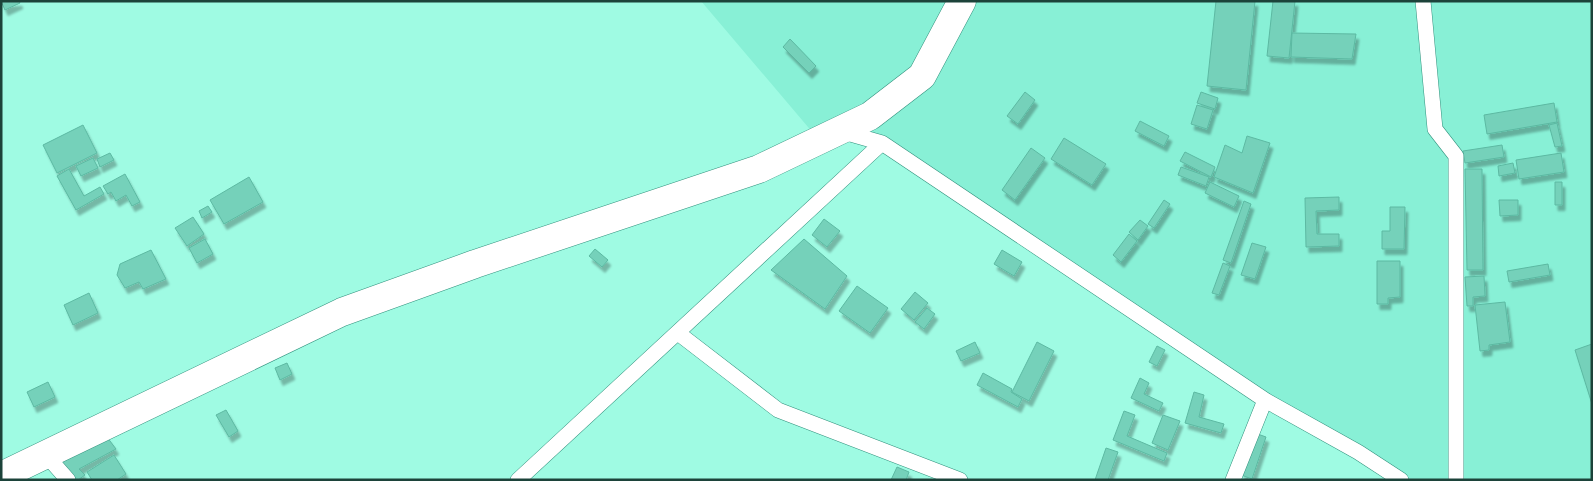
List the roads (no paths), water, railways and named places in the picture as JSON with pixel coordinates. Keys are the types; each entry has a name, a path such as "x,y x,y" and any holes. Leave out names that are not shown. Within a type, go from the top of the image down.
{"highway":[{"path":"1,476 342,312 475,264 759,169 870,116 922,76 962,1"}],"street":[{"path":"1423,1 1435,129 1456,156 1456,480"},
{"path":"839,131 882,143 1265,400 1358,452 1401,480"},
{"path":"518,480 882,143"},
{"path":"678,333 778,410 960,480"},
{"path":"1233,480 1265,400"},
{"path":"46,455 68,480"}]}
